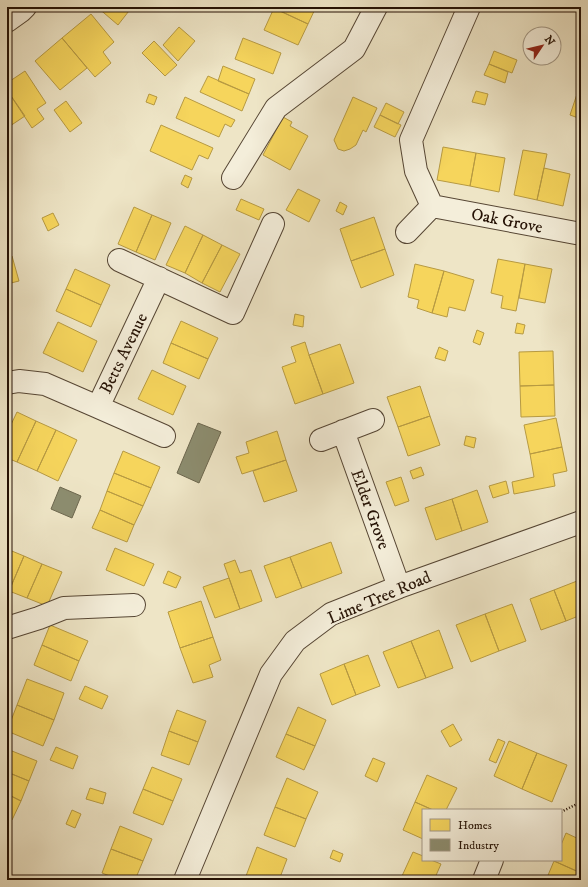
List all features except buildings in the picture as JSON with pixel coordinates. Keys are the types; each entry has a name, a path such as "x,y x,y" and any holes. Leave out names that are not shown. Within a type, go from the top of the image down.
{"street":[{"path":"7,22 25,7"},
{"path":"233,178 276,108 354,49 376,7"},
{"path":"407,232 432,206 416,171 411,140 469,7"},
{"name":"Oak Grove","path":"432,206 581,234"},
{"path":"119,260 233,312 273,224"},
{"name":"Betts Avenue","path":"7,383 19,381 44,384 98,407 159,278"},
{"path":"98,407 164,436"},
{"path":"321,440 373,420"},
{"name":"Elder Grove","path":"343,432 399,587"},
{"name":"Lime Tree Road","path":"185,880 271,674 295,641 330,614 399,587 581,522"},
{"path":"7,628 64,608 134,605"},
{"path":"484,880 492,861"}],"path":[{"path":"562,812 581,802"}]}
